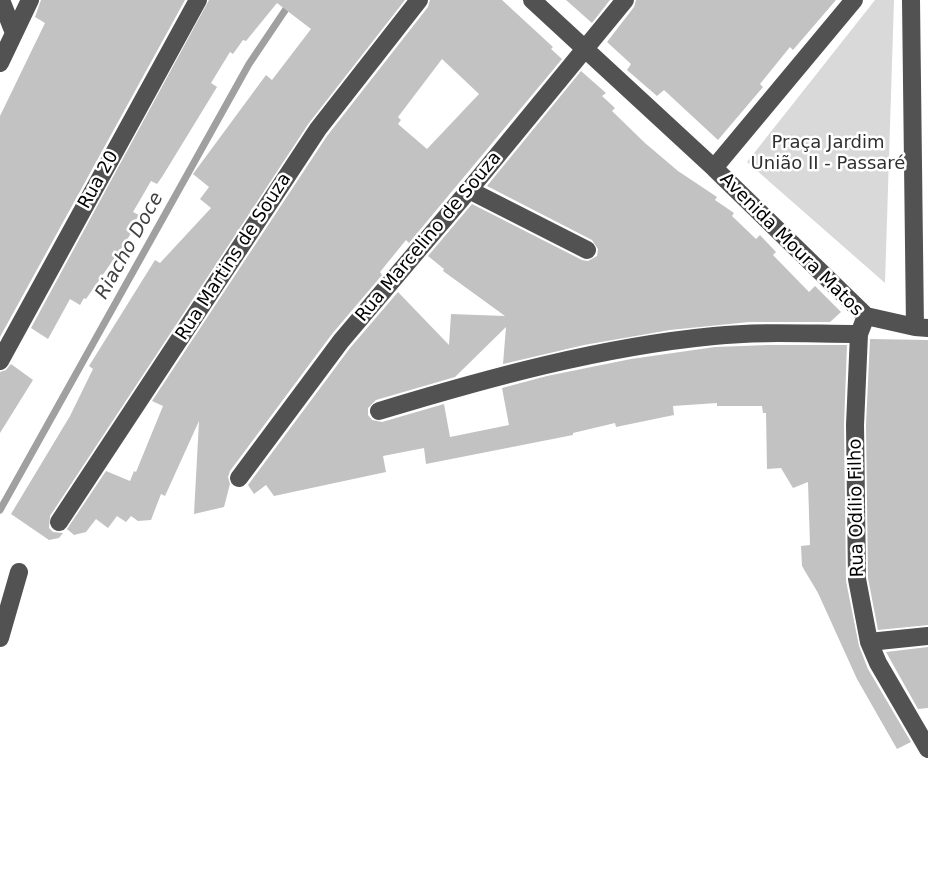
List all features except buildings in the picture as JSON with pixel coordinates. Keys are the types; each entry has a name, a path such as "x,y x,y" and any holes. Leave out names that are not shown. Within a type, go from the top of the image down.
{"street":[{"path":"1,0 13,33"},
{"path":"0,63 30,0"},
{"name":"Rua 20","path":"0,360 198,0"},
{"name":"Rua Martins de Souza","path":"59,522 318,129 419,0"},
{"name":"Avenida Moura Matos","path":"379,411 475,382 632,348 732,335 859,334 866,316 714,168 532,0"},
{"name":"Rua Marcelino de Souza","path":"239,478 341,341 625,0"},
{"path":"714,168 853,0"},
{"path":"866,316 922,327 911,0"},
{"path":"469,190 587,250"},
{"name":"Rua Odílio Filho","path":"859,334 855,425 857,579 869,642 878,663 928,749"},
{"path":"0,638 19,572"},
{"path":"869,642 928,636"}],"green space":[{"name":"Praça Jardim União II - Passaré","path":"875,0 894,0 885,283 747,162"}],"waterway":[{"name":"Riacho Doce","path":"0,510 249,64 292,0"}]}
